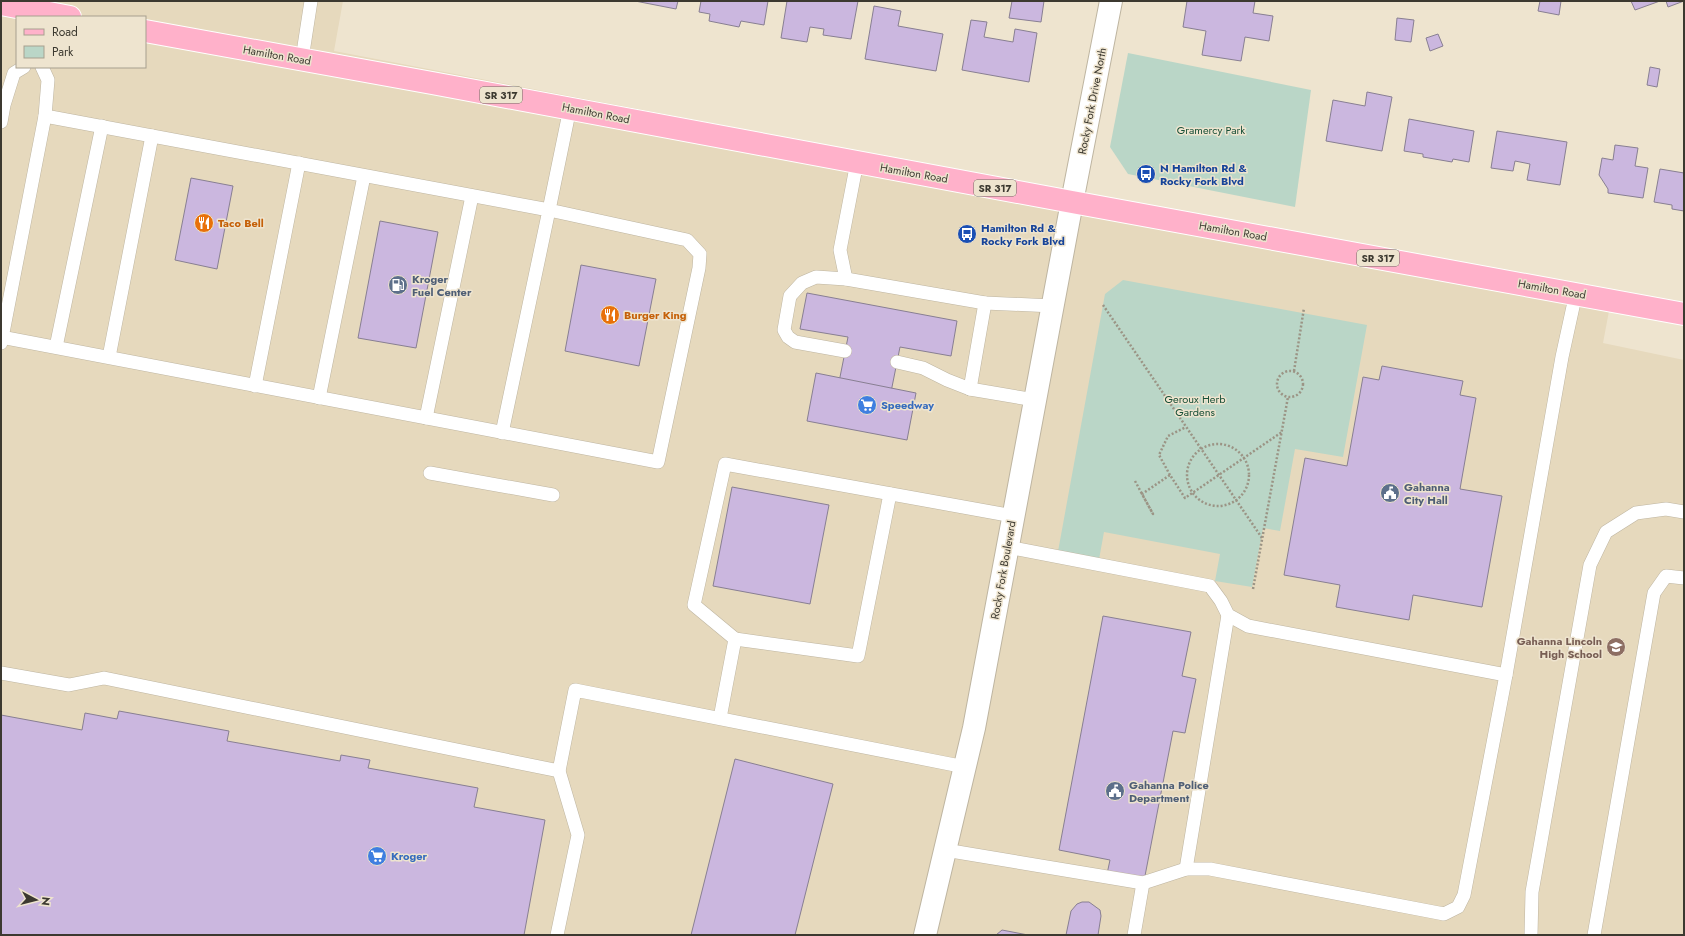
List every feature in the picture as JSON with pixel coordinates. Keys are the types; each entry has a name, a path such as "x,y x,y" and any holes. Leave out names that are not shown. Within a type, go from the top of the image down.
{"main road":[{"path":"1,4 46,15 58,16"},
{"name":"Hamilton Road","path":"146,31 1684,314"}],"street":[{"name":"Rocky Fork Drive North","path":"1072,202 1111,1"},
{"name":"Rocky Fork Boulevard","path":"925,935 974,728 1072,202"}],"lane":[{"path":"302,59 311,1"},
{"path":"1,122 4,105 14,73 22,68"},
{"path":"42,68 48,80 45,116 1,339 56,347 658,462 699,268 700,254 688,240 549,210 45,116"},
{"path":"502,433 570,108"},
{"path":"56,347 102,126"},
{"path":"109,357 152,136"},
{"path":"846,279 840,250 857,162"},
{"path":"255,386 299,163"},
{"path":"318,398 364,176"},
{"path":"426,418 472,196"},
{"path":"845,351 795,342 788,337 784,330 790,296 802,283 816,277 846,279 985,303 1053,306"},
{"path":"945,850 1143,883 1186,869 1210,869 1444,914 1458,907 1464,895 1506,675 1562,357 1576,293"},
{"path":"970,389 985,303"},
{"path":"897,362 923,368 946,380 970,389 1035,400"},
{"path":"890,494 858,656 735,639 694,605 725,464 1013,516"},
{"path":"430,473 553,495"},
{"path":"1531,935 1532,892 1590,565 1606,532 1636,512 1666,509 1684,512"},
{"path":"1008,547 1210,586 1221,601 1228,615 1248,626 1506,675"},
{"path":"1594,935 1654,593 1666,576 1684,578"},
{"path":"1186,869 1228,615"},
{"path":"720,718 735,639"},
{"path":"1,673 69,685 104,678 558,771"},
{"path":"557,935 578,835 558,771 575,690 965,767"},
{"path":"1134,935 1143,883"}],"path":[{"path":"1103,305 1262,538"},
{"path":"1294,371 1304,308"},
{"path":"1294,371 1300,375 1302,379 1302,388 1297,395 1288,397 1281,394 1278,390 1277,382 1278,378 1284,372 1294,371"},
{"path":"1253,589 1288,397"},
{"path":"1186,427 1168,436 1159,455 1185,498 1282,432"},
{"path":"1216,444 1225,445 1234,449 1244,458 1249,474 1247,485 1242,494 1236,500 1225,505 1215,506 1204,503 1193,493 1187,479 1188,469 1191,460 1201,449 1216,444"},
{"path":"1153,514 1142,494 1170,475"},
{"path":"1135,481 1149,507"}],"shaded area":[{"path":"1,1 343,1 334,51 1612,295 1603,343 1684,360 1684,935 1,935"}],"green space":[{"name":"Gramercy Park","path":"1128,53 1311,90 1295,207 1128,174 1110,147"},
{"name":"Geroux Herb Gardens","path":"1123,280 1367,325 1343,457 1295,449 1280,531 1263,528 1252,587 1215,581 1220,554 1104,532 1098,565 1057,557 1105,294"}],"building":[{"path":"635,1 678,1 676,9"},
{"path":"701,1 768,1 764,25 741,21 739,27 709,21 710,14 699,12"},
{"path":"787,1 858,1 851,39 823,35 824,29 810,27 807,42 781,38"},
{"path":"1012,1 1044,1 1041,22 1009,18"},
{"path":"1187,1 1255,1 1253,13 1273,16 1269,41 1245,37 1241,61 1202,55 1206,31 1183,27"},
{"path":"1540,1 1561,1 1559,15 1538,11"},
{"path":"1631,1 1660,1 1635,10"},
{"path":"1666,1 1684,1 1668,7"},
{"path":"874,6 901,11 898,26 943,34 936,71 865,59"},
{"path":"1397,18 1414,20 1411,42 1395,40"},
{"path":"971,20 987,22 984,37 1013,42 1015,29 1037,33 1029,82 962,70"},
{"path":"1438,34 1443,46 1430,51 1426,38"},
{"path":"1650,67 1660,69 1657,87 1647,85"},
{"path":"1367,92 1392,97 1382,151 1326,141 1333,100 1365,106"},
{"path":"1409,119 1474,131 1469,162 1453,159 1452,162 1423,157 1423,154 1404,151"},
{"path":"1497,131 1567,142 1560,185 1527,180 1530,164 1515,161 1513,171 1491,168"},
{"path":"1615,145 1638,148 1635,166 1648,168 1643,198 1608,193 1608,189 1599,175 1602,158 1613,160"},
{"path":"1660,169 1684,173 1684,211 1672,209 1672,205 1654,202"},
{"name":"Taco Bell","path":"191,178 233,186 217,269 175,260"},
{"name":"Kroger Fuel Center","path":"380,221 438,232 416,348 358,338"},
{"name":"Burger King","path":"581,265 656,279 639,366 565,351"},
{"path":"807,293 957,321 951,356 900,347 891,392 839,382 848,337 800,329"},
{"name":"Gahanna City Hall","path":"1382,366 1463,381 1460,395 1476,398 1460,489 1502,496 1482,607 1413,595 1409,620 1336,607 1340,585 1284,575 1305,458 1347,466 1363,377 1379,380"},
{"path":"816,373 916,393 907,440 807,421"},
{"path":"732,487 829,505 810,604 713,586"},
{"name":"Gahanna Police Department","path":"1103,616 1191,632 1182,676 1196,679 1185,733 1173,731 1144,881 1107,874 1110,860 1059,850"},
{"path":"119,711 229,731 227,741 340,761 341,755 370,760 368,768 478,788 474,807 545,820 524,935 1,935 1,715 82,730 85,713 117,719"},
{"path":"735,759 833,784 795,935 691,935"},
{"path":"1089,902 1100,910 1101,916 1098,935 1066,935 1071,911 1077,904"},
{"path":"1002,930 1028,935 996,935"}],"place":[{"name":"N Hamilton Rd & Rocky Fork Blvd","path":"1146,174"},
{"name":"Taco Bell","path":"204,223"},
{"name":"Hamilton Rd & Rocky Fork Blvd","path":"967,234"},
{"name":"Kroger Fuel Center","path":"398,285"},
{"name":"Burger King","path":"610,315"},
{"name":"Speedway","path":"867,405"},
{"name":"Gahanna City Hall","path":"1390,493"},
{"name":"Gahanna Lincoln High School","path":"1616,647"},
{"name":"Gahanna Police Department","path":"1115,791"},
{"name":"Kroger","path":"377,856"}]}
